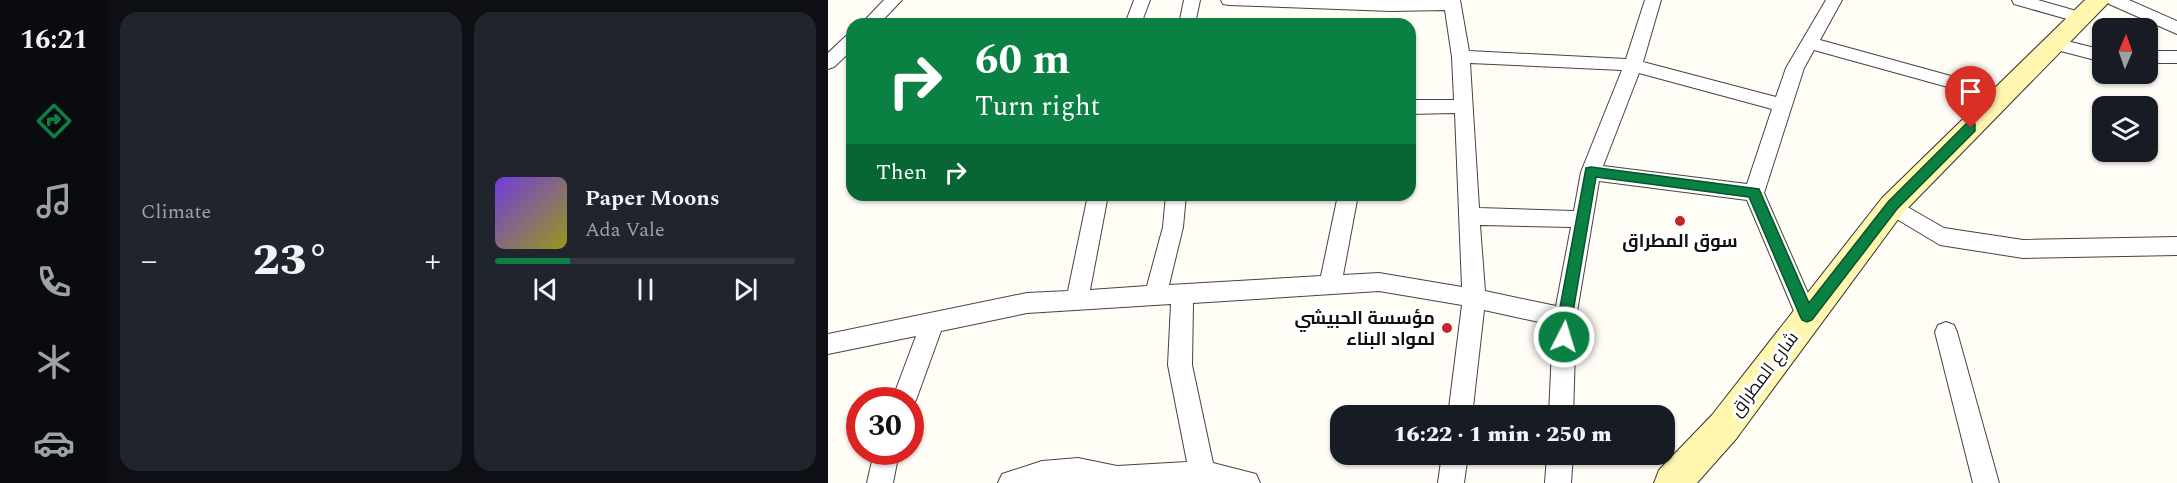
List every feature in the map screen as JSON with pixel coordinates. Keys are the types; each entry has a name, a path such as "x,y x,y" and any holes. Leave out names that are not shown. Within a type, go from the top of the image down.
{"street":[{"path":"875,18 894,0"},
{"path":"1135,18 1142,0"},
{"path":"1188,18 1192,0"},
{"path":"1229,0 1390,6 1451,3 1461,57 1474,298 1461,405"},
{"path":"1561,405 1565,318 1591,172 1633,65 1653,0"},
{"path":"1807,316 1754,193 1795,68 1834,0"},
{"path":"2020,0 2090,9"},
{"path":"2115,0 2177,28"},
{"name":"شارع المطراق","path":"1672,483 1724,428 1892,206 2090,9"},
{"path":"1810,43 2002,96"},
{"path":"2055,44 2092,53"},
{"path":"828,63 846,46"},
{"path":"1461,57 1633,65 1783,105"},
{"path":"2158,57 2177,57"},
{"path":"1416,107 1464,106"},
{"path":"1591,172 1754,193"},
{"path":"1077,299 1097,201"},
{"path":"1156,295 1173,227 1175,201"},
{"path":"1330,285 1347,201"},
{"path":"1892,206 1940,236 2024,249 2177,246"},
{"path":"1469,216 1583,219"},
{"path":"828,344 1027,303 1379,282 1474,298 1565,318"},
{"path":"1182,293 1180,365 1202,474"},
{"path":"909,387 933,322"},
{"path":"1946,332 1986,483"},
{"path":"880,483 884,465"},
{"path":"1451,483 1453,465"},
{"path":"1558,483 1559,465"},
{"path":"1011,483 1042,474 1078,471 1116,481 1202,474 1247,483"}],"place":[{"name":"سوق المطراق","path":"1680,221"},
{"name":"مؤسسة الحبيشي لمواد البناء","path":"1447,328"}],"route":[{"path":"1564,337 1565,318 1591,172 1754,193 1807,316 1892,206 1971,128"}]}
